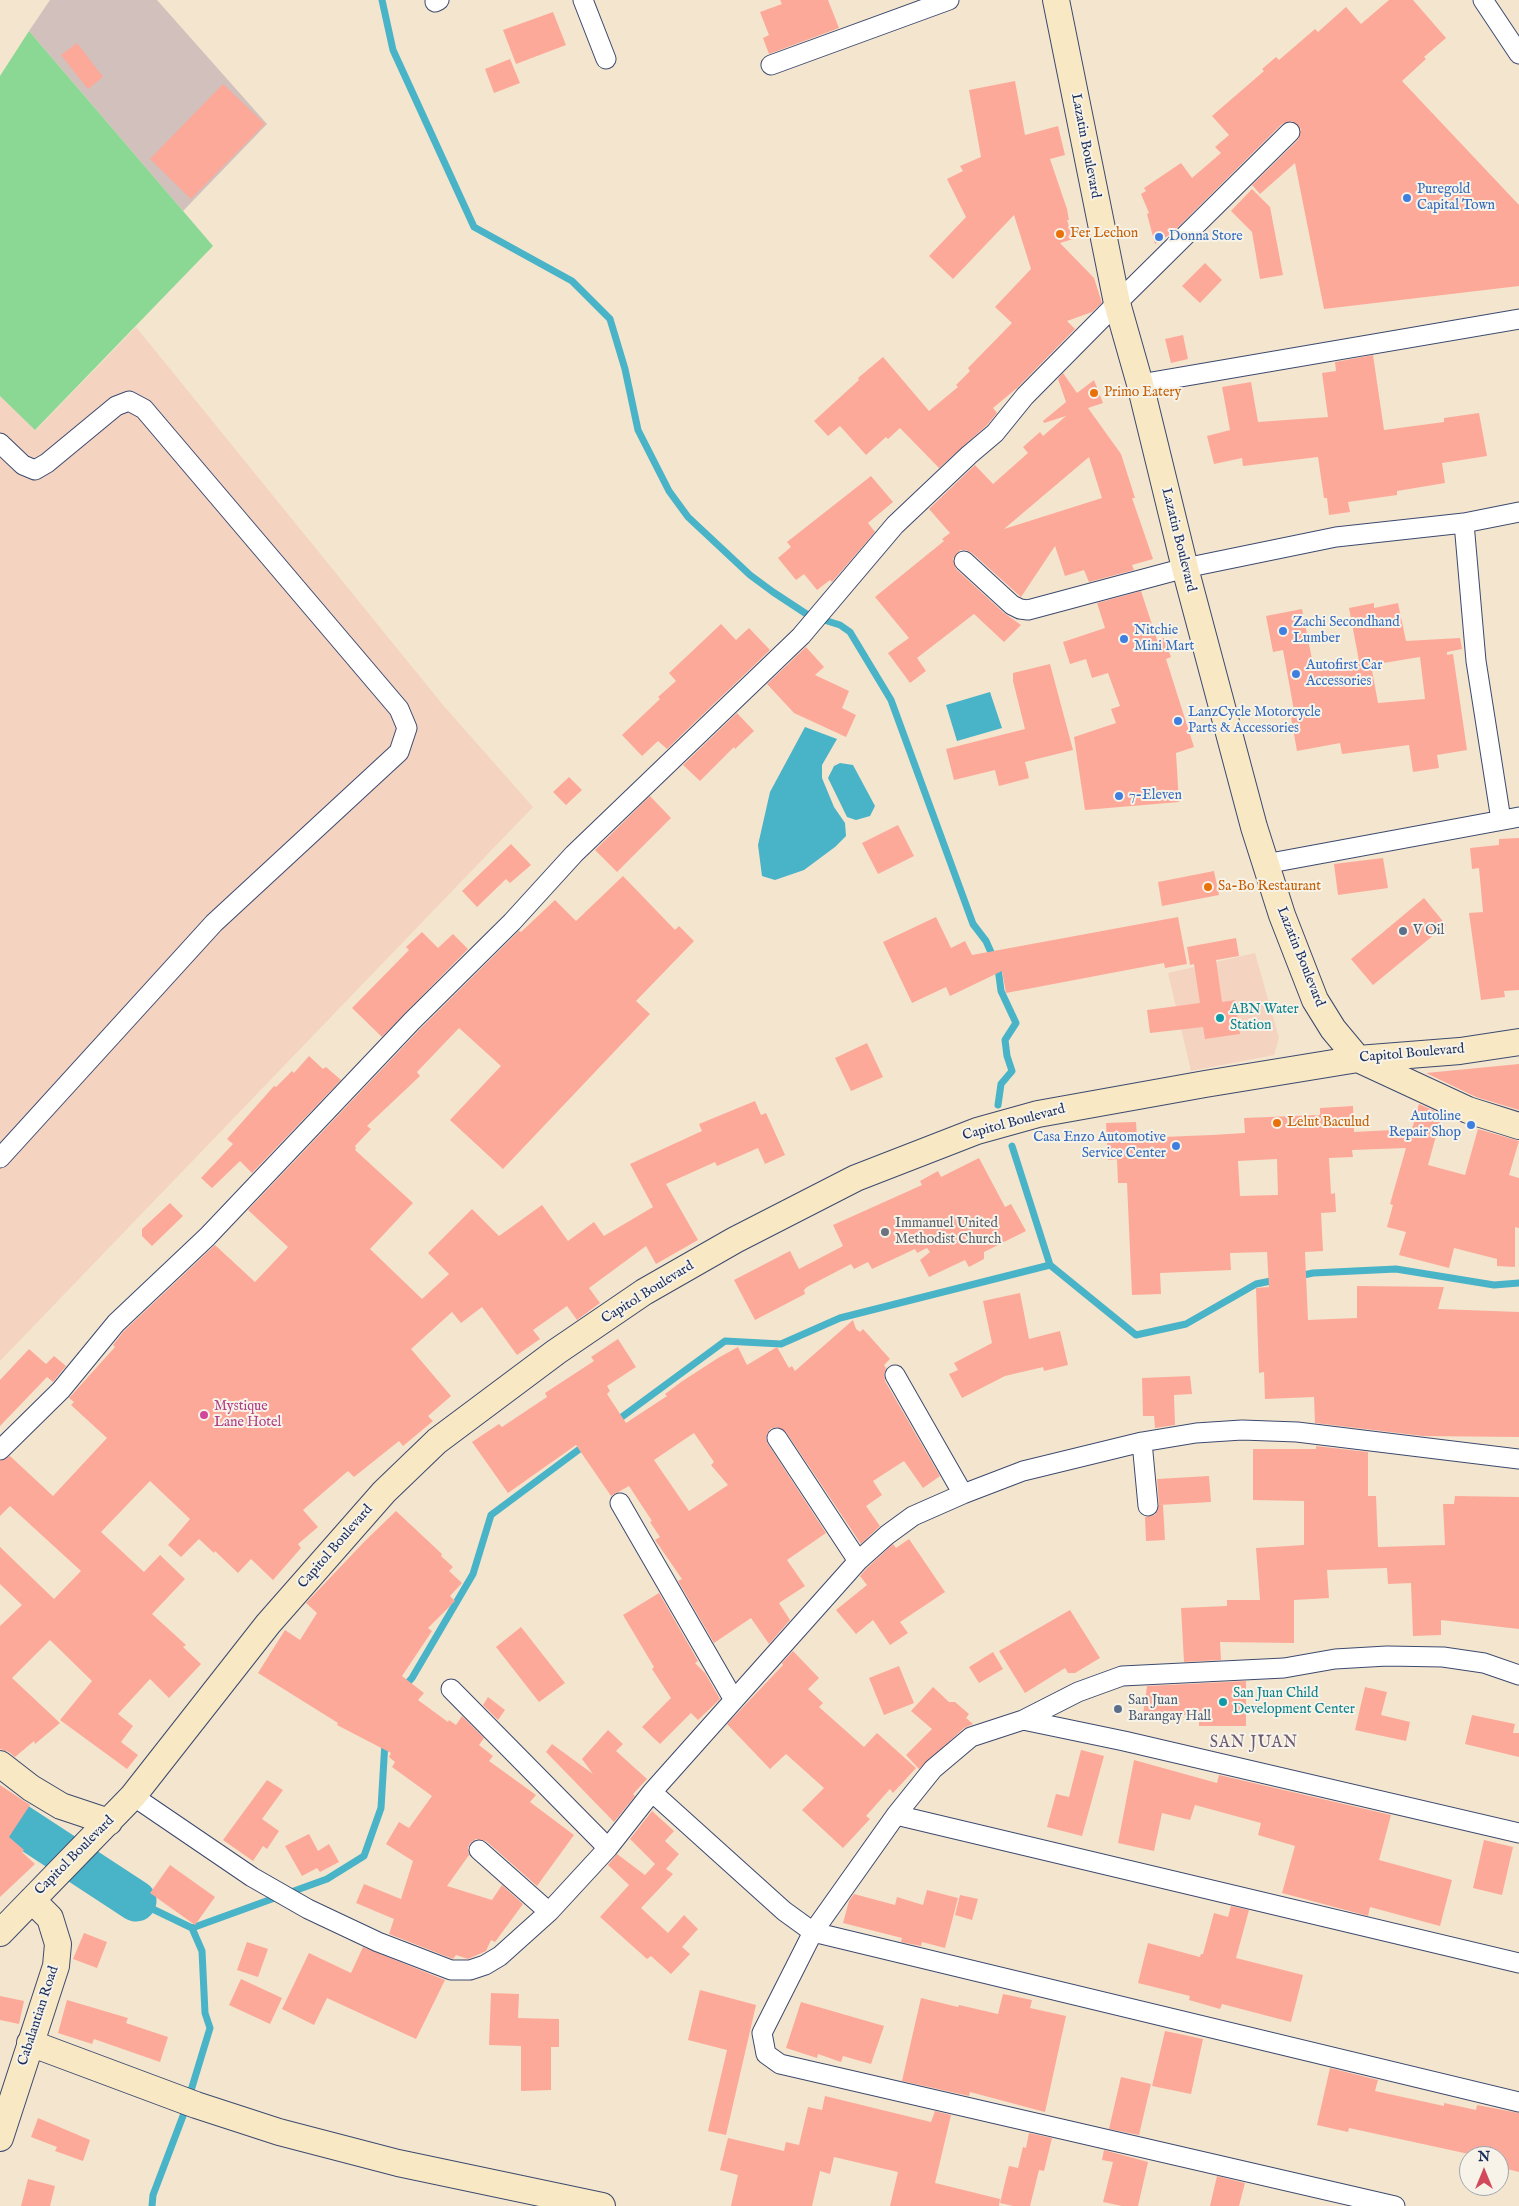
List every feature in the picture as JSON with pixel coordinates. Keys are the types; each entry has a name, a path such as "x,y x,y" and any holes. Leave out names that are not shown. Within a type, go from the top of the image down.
{"main road":[{"name":"Lazatin Boulevard","path":"1056,0 1116,303 1140,384 1185,568 1266,864 1282,915 1315,1000 1333,1029 1358,1059"},
{"name":"Capitol Boulevard","path":"0,1933 133,1796 268,1624 398,1479 444,1435 556,1352 644,1292 734,1240 856,1178 977,1131 1038,1114 1358,1059 1460,1050 1519,1042"},
{"path":"1358,1059 1468,1110 1519,1126"},
{"path":"0,1764 31,1788 103,1829"},
{"name":"Cabalantian Road","path":"0,2138 56,1966 58,1944 50,1918 32,1900"},
{"path":"30,2043 196,2105 279,2132 398,2162 602,2206"}],"street":[{"path":"583,0 606,59"},
{"path":"771,65 949,0"},
{"path":"1483,0 1519,54"},
{"path":"0,1450 61,1390 116,1323 207,1237 405,1028 512,922 574,854 801,636 895,526 969,455 995,433 1025,396 1116,303 1290,132"},
{"path":"1140,384 1519,319"},
{"path":"0,442 23,465 36,470 48,463 116,406 129,401 144,409 399,709 406,728 399,752 214,923 0,1158"},
{"path":"964,561 1012,605 1024,610 1185,568 1336,537 1464,523 1519,512"},
{"path":"1266,864 1510,818 1476,661 1464,523"},
{"path":"895,1375 963,1494"},
{"path":"133,1796 252,1877 308,1909 378,1942 451,1970 470,1970 485,1965 500,1956 549,1912 608,1848 652,1792 858,1561 887,1535 913,1516 963,1494 1024,1471 1142,1442 1215,1432 1242,1430 1297,1432 1519,1459"},
{"path":"777,1438 858,1561"},
{"path":"1142,1442 1148,1506"},
{"path":"620,1503 734,1700"},
{"path":"1396,2206 780,2064 766,2054 762,2033 813,1932 896,1815 933,1770 971,1737 1023,1720 1078,1692 1122,1676 1284,1668 1335,1659 1387,1656 1443,1657 1484,1662 1519,1675"},
{"path":"451,1689 608,1848"},
{"path":"1023,1720 1124,1740 1519,1833"},
{"path":"652,1792 784,1911 813,1932 1519,2102"},
{"path":"896,1815 1519,1963"},
{"path":"479,1850 549,1912"}],"shaded area":[{"path":"50,0 157,0 267,124 183,211 29,31"},
{"path":"136,327 443,705 533,807 0,1361 0,396 36,430"},
{"path":"1255,953 1279,1038 1274,1055 1191,1071 1168,973"}],"green space":[{"path":"29,31 213,246 35,430 0,396 0,76"}],"water":[{"path":"990,692 1002,728 957,741 946,705"},
{"path":"805,727 837,739 822,765 822,778 834,807 845,823 846,836 835,847 804,870 775,880 762,876 758,845 770,792"},
{"path":"840,763 853,765 875,806 870,816 856,820 847,817 828,778 834,766"}],"building":[{"path":"780,0 828,0 839,28 769,54 763,38 769,35 760,12 782,4"},
{"path":"1389,0 1413,0 1446,38 1424,57 1426,59 1402,81 1519,205 1519,286 1324,309 1295,163 1260,194 1252,185 1298,140 1301,129 1292,121 1282,124 1172,233 1155,244 1147,214 1149,213 1141,194 1146,191 1144,188 1181,163 1192,178 1221,153 1215,147 1229,135 1212,116 1264,71 1262,69 1276,57 1279,60 1315,29 1318,32 1346,7 1361,24"},
{"path":"553,12 566,45 516,64 503,30"},
{"path":"77,43 103,77 88,89 61,55"},
{"path":"510,59 520,83 494,93 485,69"},
{"path":"1015,81 1025,135 1058,126 1065,155 1050,159 1067,209 1069,220 1067,220 1073,239 1060,243 1094,278 1102,303 1092,312 1067,321 1075,329 1017,388 993,408 997,413 987,425 939,468 900,428 888,439 886,437 866,455 840,426 828,436 814,421 859,380 858,378 883,357 929,411 958,387 956,385 970,371 968,368 1012,323 995,307 1031,269 1014,215 953,279 929,256 966,217 947,179 963,171 960,166 981,157 969,90"},
{"path":"223,84 265,124 191,199 150,159"},
{"path":"1252,189 1270,207 1283,275 1260,279 1252,232 1231,211"},
{"path":"1205,263 1222,280 1200,303 1182,286"},
{"path":"1183,335 1188,359 1171,363 1165,339"},
{"path":"1373,355 1384,430 1444,422 1444,418 1479,413 1487,456 1442,463 1445,483 1397,491 1397,495 1348,502 1350,512 1329,515 1327,498 1324,498 1318,457 1243,466 1242,458 1214,464 1207,436 1230,430 1222,387 1251,382 1258,422 1328,417 1322,373 1336,371 1335,362"},
{"path":"1063,373 1077,393 1094,380 1103,403 1088,408 1121,454 1135,498 1132,498 1153,559 1132,565 1134,570 1089,582 1084,570 1065,576 1055,546 1021,597 972,553 960,550 953,559 956,569 1004,613 1021,625 1004,642 974,614 917,658 926,671 910,683 888,653 909,638 875,597 944,541 942,539 950,533 929,509 975,465 993,484 1028,453 1023,447 1040,432 1043,436 1066,416 1044,423 1043,421 1066,402 1058,379","holes":["1089,457 1102,498 1004,529"]},
{"path":"871,476 893,502 868,523 875,532 832,582 830,580 817,590 804,574 796,580 778,558 791,547 787,542"},
{"path":"1141,591 1157,640 1164,638 1171,657 1166,659 1194,747 1176,753 1179,802 1085,810 1074,737 1116,723 1111,709 1120,706 1108,673 1092,678 1086,659 1070,664 1063,642 1105,628 1097,603"},
{"path":"1374,603 1374,608 1398,603 1406,641 1460,638 1462,649 1447,652 1447,655 1453,654 1467,750 1437,755 1439,768 1413,772 1409,745 1342,754 1340,743 1297,751 1291,717 1295,716 1283,650 1273,652 1266,616 1302,609 1314,669 1359,661 1349,608","holes":["1420,657 1425,699 1378,703 1371,665"]},
{"path":"721,624 736,640 749,628 770,650 667,749 658,741 642,756 622,735 676,681 669,673"},
{"path":"806,647 824,667 815,675 849,691 842,708 856,715 846,737 794,713 767,684"},
{"path":"1050,664 1073,750 1025,762 1029,778 999,786 995,770 954,780 946,749 1025,729 1013,681 1013,673"},
{"path":"737,713 754,731 735,749 734,747 700,781 683,765"},
{"path":"569,777 582,790 566,805 553,792"},
{"path":"650,796 671,818 617,872 595,850"},
{"path":"898,825 914,856 878,874 862,843"},
{"path":"1519,838 1519,990 1504,991 1505,997 1481,1000 1469,913 1483,912 1479,868 1472,869 1470,848 1499,845 1499,839"},
{"path":"511,844 531,865 510,883 506,879 477,907 462,891"},
{"path":"1383,858 1388,888 1338,895 1334,864"},
{"path":"1214,871 1219,895 1162,906 1158,882"},
{"path":"623,876 675,930 679,926 694,941 636,1001 650,1014 503,1169 450,1120 501,1066 459,1028 417,1072 420,1076 367,1126 371,1129 355,1146 355,1150 413,1203 370,1249 422,1299 449,1274 428,1253 472,1209 499,1236 542,1205 568,1241 594,1222 604,1236 653,1207 630,1164 702,1131 699,1124 755,1101 761,1115 766,1113 785,1155 765,1164 758,1148 717,1166 715,1162 666,1184 698,1240 656,1264 646,1246 589,1288 600,1303 577,1320 567,1306 533,1330 540,1339 517,1355 482,1307 461,1323 452,1312 411,1349 451,1396 428,1416 433,1421 403,1446 399,1441 354,1477 348,1471 303,1510 318,1527 298,1544 301,1548 273,1580 251,1559 238,1573 199,1539 181,1557 168,1545 190,1519 150,1481 101,1532 144,1572 160,1555 185,1579 152,1614 186,1645 183,1647 201,1664 169,1698 150,1679 118,1714 133,1726 121,1742 138,1755 127,1769 60,1720 92,1681 50,1640 12,1678 60,1723 35,1744 34,1741 15,1757 9,1752 0,1749 0,1626 22,1605 0,1584 0,1547 54,1599 81,1571 10,1506 0,1516 0,1461 10,1456 53,1496 107,1438 71,1405 74,1402 69,1398 115,1347 113,1345 124,1331 215,1245 255,1282 288,1247 248,1210 420,1029 519,931 521,932 555,900 576,921"},
{"path":"1424,898 1446,925 1373,985 1351,959"},
{"path":"936,917 951,948 965,941 972,955 1178,917 1187,964 1165,968 1164,963 1006,993 1002,971 950,996 946,987 912,1003 883,942"},
{"path":"422,932 438,948 453,934 468,949 382,1037 352,1008 409,950 406,947"},
{"path":"1236,938 1239,956 1216,960 1222,1002 1235,1000 1240,1034 1205,1039 1203,1027 1150,1033 1147,1010 1200,1003 1194,964 1190,965 1187,947"},
{"path":"867,1043 883,1077 851,1091 835,1058"},
{"path":"309,1056 323,1069 326,1067 341,1080 252,1173 240,1161 212,1188 201,1178 233,1144 227,1139 274,1086 276,1087 292,1071 294,1073"},
{"path":"1519,1064 1519,1110 1476,1097 1426,1073"},
{"path":"1419,1104 1442,1114 1428,1165 1465,1175 1478,1129 1519,1141 1509,1175 1519,1178 1519,1228 1515,1227 1515,1267 1497,1266 1497,1259 1454,1248 1449,1268 1399,1255 1406,1232 1387,1227 1393,1205 1390,1204 1406,1148 1352,1150 1353,1157 1329,1158 1331,1194 1335,1193 1336,1212 1321,1213 1323,1251 1305,1252 1308,1320 1357,1318 1357,1286 1444,1287 1438,1309 1519,1312 1519,1437 1423,1436 1315,1423 1314,1397 1265,1399 1264,1372 1259,1373 1256,1288 1269,1287 1267,1252 1230,1253 1231,1270 1160,1273 1161,1294 1132,1295 1127,1183 1118,1183 1117,1159 1108,1160 1106,1123 1136,1122 1137,1138 1245,1133 1244,1118 1320,1115 1320,1108 1353,1106 1354,1132 1412,1129","holes":["1277,1159 1278,1195 1240,1196 1238,1161"]},
{"path":"979,1158 1005,1207 1011,1204 1026,1231 984,1252 984,1259 969,1267 965,1260 929,1277 920,1260 930,1252 927,1248 917,1253 915,1249 872,1269 868,1262 854,1269 851,1264 807,1287 804,1290 805,1294 755,1320 734,1280 790,1251 799,1269 843,1246 833,1225 922,1185 920,1181 938,1171 941,1177"},
{"path":"170,1203 183,1216 152,1246 142,1236 142,1229"},
{"path":"1020,1293 1029,1339 1060,1331 1068,1365 1044,1371 1043,1367 1005,1376 962,1398 949,1374 958,1370 954,1363 992,1343 983,1301"},
{"path":"853,1320 856,1329 860,1332 863,1329 890,1359 884,1365 886,1368 884,1374 885,1381 940,1476 923,1488 904,1461 873,1481 882,1495 866,1506 880,1526 861,1544 786,1432 777,1427 770,1429 766,1438 768,1444 826,1533 787,1560 805,1586 779,1603 790,1620 769,1644 751,1618 714,1643 678,1581 682,1579 655,1540 660,1537 650,1522 652,1521 629,1486 611,1496 576,1445 508,1493 472,1442 499,1424 502,1427 547,1397 545,1393 594,1361 591,1357 618,1339 636,1367 607,1386 610,1391 607,1394 626,1423 667,1396 665,1394 681,1382 738,1347 747,1365 777,1347 789,1368 792,1366 795,1371","holes":["694,1433 714,1462 711,1465 728,1485 689,1511 654,1460"]},
{"path":"29,1349 46,1364 54,1356 66,1366 53,1382 47,1377 0,1426 0,1380"},
{"path":"1190,1376 1192,1394 1174,1395 1175,1425 1155,1428 1154,1416 1143,1416 1142,1378"},
{"path":"1316,1446 1368,1452 1368,1496 1376,1496 1378,1547 1445,1545 1443,1504 1454,1504 1455,1496 1519,1497 1519,1629 1441,1620 1441,1635 1413,1636 1411,1583 1388,1584 1387,1568 1327,1570 1329,1598 1294,1600 1294,1643 1220,1642 1221,1660 1184,1662 1181,1608 1227,1606 1227,1600 1260,1600 1256,1548 1304,1545 1304,1501 1253,1500 1253,1449 1316,1449"},
{"path":"1209,1476 1211,1502 1159,1505 1157,1479"},
{"path":"1159,1505 1163,1505 1165,1540 1146,1541 1145,1517 1155,1515"},
{"path":"396,1511 442,1554 441,1556 453,1567 449,1571 462,1583 450,1596 455,1601 428,1628 432,1631 402,1676 424,1693 418,1700 448,1722 449,1720 456,1725 462,1716 484,1738 479,1745 493,1756 489,1761 536,1795 530,1802 574,1835 537,1886 486,1841 476,1839 470,1843 468,1848 469,1855 447,1886 492,1900 502,1885 523,1904 495,1942 491,1940 486,1951 468,1959 456,1955 453,1959 389,1934 394,1919 356,1903 364,1884 401,1899 413,1861 386,1844 399,1822 409,1828 432,1796 392,1767 395,1762 389,1757 391,1753 337,1725 338,1723 258,1673 285,1630 300,1640 317,1613 306,1603"},
{"path":"909,1539 945,1592 900,1622 908,1633 890,1645 873,1620 856,1634 836,1610 867,1585 860,1576 866,1569 893,1544 896,1548"},
{"path":"659,1593 698,1661 695,1663 705,1673 720,1699 698,1720 691,1713 660,1744 642,1727 671,1698 652,1669 654,1667 623,1615"},
{"path":"1070,1610 1100,1658 1075,1673 1068,1673 1065,1668 1025,1693 999,1651"},
{"path":"521,1627 565,1683 539,1702 496,1647"},
{"path":"793,1651 819,1678 808,1689 823,1703 819,1707 864,1747 877,1733 916,1768 893,1793 890,1789 866,1816 870,1819 843,1848 802,1810 824,1788 786,1754 770,1769 727,1724 783,1665 782,1663"},
{"path":"993,1652 1003,1669 979,1683 969,1667"},
{"path":"899,1666 914,1703 884,1715 869,1678"},
{"path":"1246,1681 1246,1726 1199,1726 1199,1715 1143,1715 1147,1686"},
{"path":"933,1687 949,1702 955,1702 969,1714 966,1718 973,1724 964,1728 919,1769 906,1755 932,1729 911,1711"},
{"path":"1365,1687 1387,1692 1381,1715 1410,1722 1406,1741 1355,1730"},
{"path":"488,1697 505,1710 498,1720 483,1705"},
{"path":"1472,1715 1515,1724 1513,1733 1519,1733 1519,1757 1465,1744"},
{"path":"608,1730 623,1744 616,1751 647,1779 633,1794 635,1796 614,1822 546,1752 552,1744 593,1774 582,1759"},
{"path":"1081,1750 1104,1756 1082,1836 1047,1827 1056,1794 1069,1797"},
{"path":"1134,1760 1217,1783 1219,1775 1391,1815 1379,1860 1452,1880 1440,1926 1370,1907 1368,1916 1282,1893 1295,1846 1258,1835 1261,1823 1195,1805 1190,1820 1162,1813 1154,1851 1118,1843"},
{"path":"267,1780 283,1790 262,1819 279,1831 267,1849 263,1846 253,1861 223,1840"},
{"path":"0,1785 30,1805 9,1837 24,1850 22,1852 35,1864 0,1897"},
{"path":"652,1811 674,1831 665,1841 679,1854 666,1869 673,1874 641,1908 668,1933 684,1915 698,1929 682,1947 690,1954 671,1974 651,1956 647,1959 600,1917 629,1885 608,1865 617,1854 645,1875 655,1864 630,1839"},
{"path":"309,1834 318,1851 329,1844 339,1862 320,1872 317,1868 302,1876 285,1846"},
{"path":"1484,1840 1513,1847 1502,1895 1473,1888"},
{"path":"170,1865 215,1897 195,1925 150,1893"},
{"path":"927,1890 958,1898 945,1948 922,1942 921,1946 901,1942 902,1938 843,1923 849,1901 854,1894 895,1905 897,1897 923,1905"},
{"path":"960,1895 978,1899 972,1920 955,1915"},
{"path":"1231,1906 1249,1910 1236,1958 1303,1975 1291,2022 1222,2004 1220,2009 1189,2000 1190,1996 1138,1983 1148,1943 1200,1957 1203,1954 1214,1913 1228,1917"},
{"path":"84,1933 107,1942 97,1968 73,1959"},
{"path":"247,1942 268,1949 258,1977 237,1970"},
{"path":"363,1947 445,1980 416,2039 327,1998 314,2025 282,2009 309,1953 351,1973"},
{"path":"241,1979 282,1998 270,2024 229,2005"},
{"path":"700,1990 756,2005 726,2135 708,2131 727,2050 688,2040"},
{"path":"491,1993 519,1994 518,2018 559,2019 559,2047 551,2047 551,2090 521,2091 521,2046 489,2045"},
{"path":"1003,1994 1032,2000 1030,2008 1066,2016 1045,2112 970,2092 969,2096 902,2081 921,1998 998,2014"},
{"path":"0,1996 24,2001 19,2024 0,2020"},
{"path":"67,2000 128,2018 126,2023 168,2037 160,2062 94,2039 92,2044 58,2033"},
{"path":"801,2002 884,2026 871,2064 843,2056 841,2062 818,2054 817,2058 786,2048"},
{"path":"1165,2031 1203,2039 1191,2094 1152,2086"},
{"path":"1330,2068 1378,2080 1375,2091 1444,2106 1444,2103 1476,2110 1477,2105 1519,2113 1519,2172 1509,2170 1509,2146 1459,2146 1459,2152 1349,2128 1348,2132 1317,2125"},
{"path":"1121,2077 1151,2084 1139,2135 1109,2129"},
{"path":"825,2096 931,2122 935,2111 951,2115 935,2183 1000,2199 999,2206 890,2206 898,2172 834,2157 830,2174 820,2171 812,2206 731,2206 738,2175 720,2170 728,2138 784,2151 786,2142 799,2145 808,2107 822,2110"},
{"path":"38,2118 90,2140 83,2161 55,2151 57,2147 31,2137"},
{"path":"1029,2133 1052,2138 1044,2171 1039,2170 1030,2206 1013,2206 1000,2203 1009,2166 1018,2168 1023,2147 1026,2148"},
{"path":"1104,2150 1148,2162 1138,2206 1122,2206 1103,2202 1113,2162 1102,2160"},
{"path":"1217,2176 1245,2183 1239,2206 1210,2206"},
{"path":"28,2179 55,2186 50,2206 21,2206"}],"waterway":[{"path":"382,0 393,50 474,227 572,281 610,319 625,369 638,430 669,491 688,517 750,575 773,592 808,615 840,625 850,632 891,700 973,924 986,941 998,968 1001,991 1016,1023 1005,1040 1007,1056 1012,1071 1001,1084 998,1105"},
{"path":"1012,1146 1050,1265"},
{"path":"615,1422 725,1341 781,1344 840,1318 1050,1265 1136,1335 1186,1324 1256,1284 1276,1280"},
{"path":"1299,1276 1313,1273 1396,1269 1494,1285 1519,1283"},
{"path":"404,1687 412,1678 473,1574 491,1515 585,1445"},
{"path":"192,1928 327,1879 364,1856 381,1808 385,1742"},
{"path":"0,1812 136,1901"},
{"path":"136,1901 192,1928 202,1951 205,2013 210,2028 189,2097"},
{"path":"152,2206 153,2195 186,2108"}],"place":[{"name":"Puregold Capital Town","path":"1407,198"},
{"name":"Fer Lechon","path":"1060,234"},
{"name":"Donna Store","path":"1159,237"},
{"name":"Primo Eatery","path":"1094,393"},
{"name":"Zachi Secondhand Lumber","path":"1283,631"},
{"name":"Nitchie Mini Mart","path":"1124,639"},
{"name":"Autofirst Car Accessories","path":"1296,674"},
{"name":"LanzCycle Motorcycle Parts & Accessories","path":"1178,721"},
{"name":"7-Eleven","path":"1119,796"},
{"name":"Sa-Bo Restaurant","path":"1208,887"},
{"name":"V Oil","path":"1403,931"},
{"name":"ABN Water Station","path":"1220,1018"},
{"name":"Lelut Baculud","path":"1277,1123"},
{"name":"Autoline Repair Shop","path":"1471,1125"},
{"name":"Casa Enzo Automotive Service Center","path":"1176,1146"},
{"name":"Immanuel United Methodist Church","path":"885,1232"},
{"name":"Mystique Lane Hotel","path":"204,1415"},
{"name":"San Juan Child Development Center","path":"1223,1702"},
{"name":"San Juan Barangay Hall","path":"1118,1709"}],"district":[{"name":"SAN JUAN","path":"1254,1744"}]}
